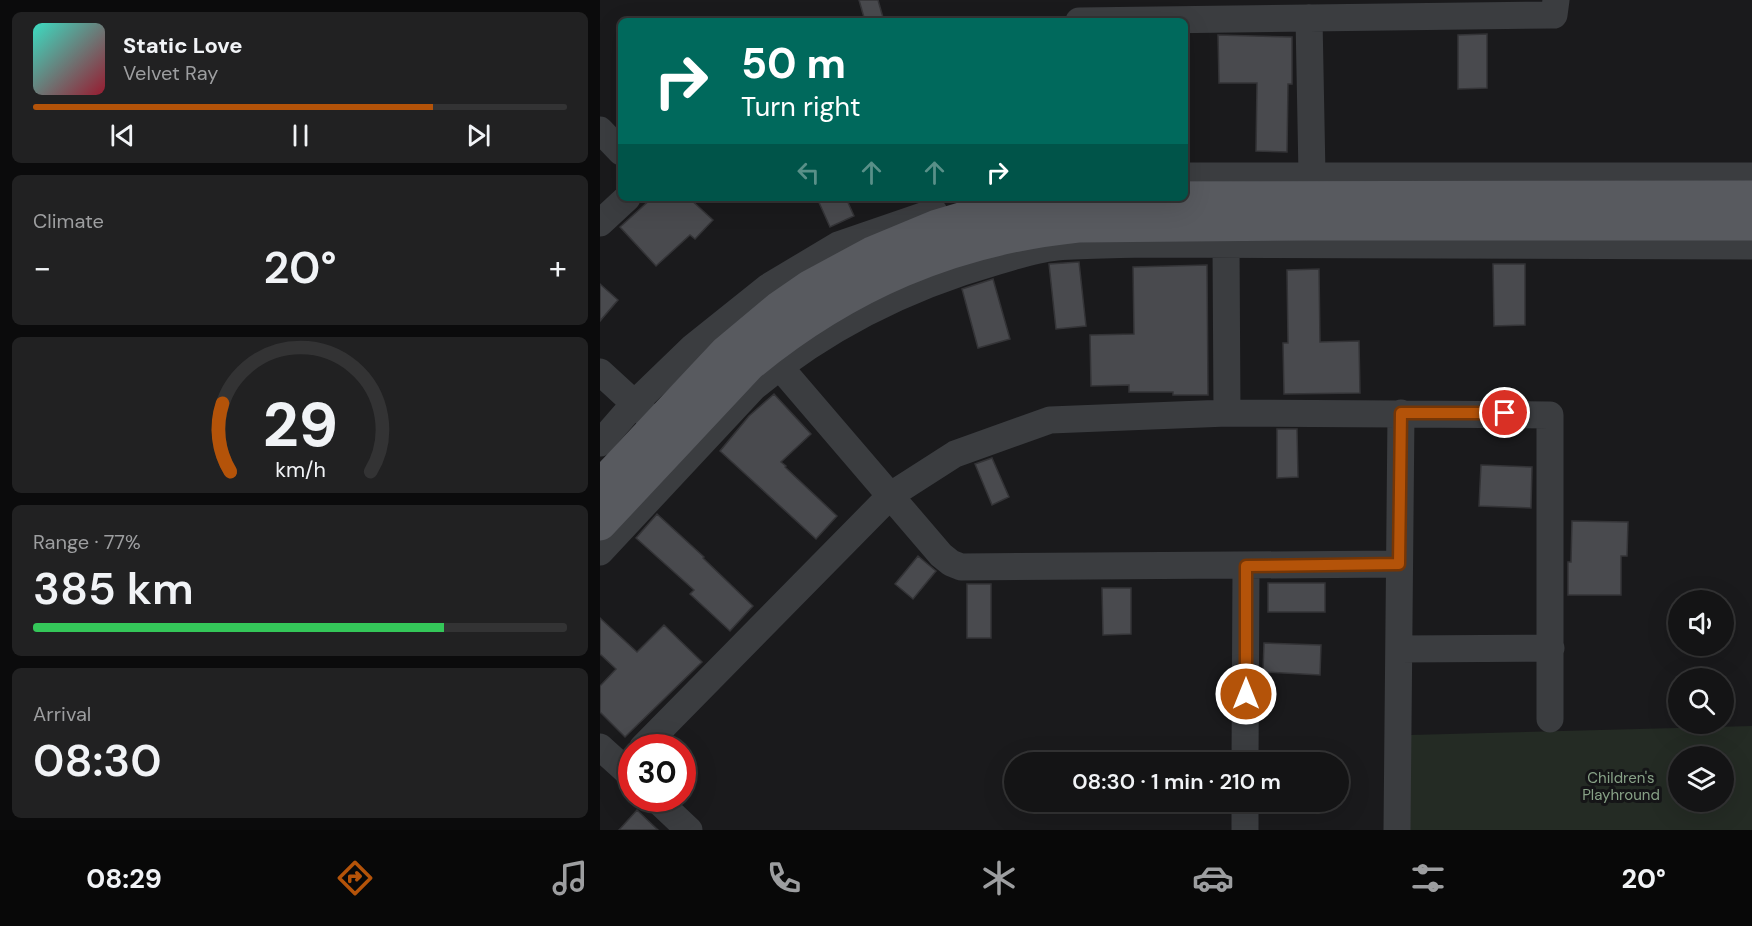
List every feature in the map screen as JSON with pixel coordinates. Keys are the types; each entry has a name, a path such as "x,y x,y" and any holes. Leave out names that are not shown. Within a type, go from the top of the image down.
{"main road":[{"path":"1188,198 1752,197"},
{"path":"600,486 646,414 780,307 809,287 872,253 937,226 1001,207 1040,201"},
{"path":"600,524 749,365 784,337 831,306 891,274 987,242 1049,229 1078,226 1752,224"}],"street":[{"path":"1088,14 1310,18 1399,9 1554,15 1556,0"},
{"path":"1310,18 1312,175"},
{"path":"600,130 618,149"},
{"path":"1188,176 1752,176"},
{"path":"600,223 624,201"},
{"path":"602,435 646,414 693,347 768,287 838,245 969,201"},
{"path":"600,552 754,387 779,366 855,319 890,301 960,272 1012,256 1055,247 1139,244 1752,246"},
{"path":"1226,245 1227,413"},
{"path":"779,366 941,555 951,563 962,567 1399,564"},
{"path":"600,372 646,414"},
{"path":"656,734 891,495 955,454 1050,420 1227,413 1550,415 1550,719"},
{"path":"1397,830 1401,413"},
{"path":"1245,752 1246,566"},
{"path":"1399,649 1551,648"},
{"path":"600,747 618,760"},
{"path":"670,812 689,830"},
{"path":"1245,812 1245,830"}],"green space":[{"name":"Children's Playhround","path":"1734,726 1752,726 1752,830 1409,830 1410,735 1668,728 1668,734 1734,734"}],"building":[{"path":"859,0 878,0 883,18 864,18"},
{"path":"1487,34 1487,88 1458,89 1458,35"},
{"path":"1218,35 1292,37 1292,84 1288,84 1287,152 1256,151 1257,83 1219,83"},
{"path":"649,201 692,201 713,220 695,239 690,235 656,266 620,227"},
{"path":"818,201 847,201 854,216 830,227"},
{"path":"1079,262 1086,326 1056,329 1049,264"},
{"path":"1493,264 1525,264 1525,325 1494,326"},
{"path":"1207,265 1208,395 1129,392 1129,385 1091,386 1090,335 1134,334 1133,267"},
{"path":"1319,269 1320,342 1359,341 1360,393 1284,394 1283,343 1288,343 1287,270"},
{"path":"993,279 1010,339 978,348 962,289"},
{"path":"600,284 618,300 600,321"},
{"path":"774,394 811,434 781,462 837,516 816,539 720,451 749,416"},
{"path":"1277,429 1297,429 1298,477 1277,478"},
{"path":"992,458 1009,497 992,505 975,464"},
{"path":"1481,465 1532,467 1531,508 1479,506"},
{"path":"657,514 753,606 730,631 690,594 694,590 636,538"},
{"path":"1572,521 1628,522 1627,556 1621,556 1621,595 1568,595"},
{"path":"918,556 936,571 913,599 895,584"},
{"path":"1268,583 1325,583 1325,612 1268,612"},
{"path":"967,584 991,584 991,638 967,638"},
{"path":"1102,588 1131,588 1131,634 1103,635"},
{"path":"600,618 637,652 664,625 702,662 628,734 622,734 600,712 600,686 616,669 600,654"},
{"path":"1264,643 1321,645 1320,675 1263,672"},
{"path":"635,812 639,812 658,830 619,830"}],"route":[{"path":"1246,694 1246,566 1399,564 1401,413 1505,413"}]}
